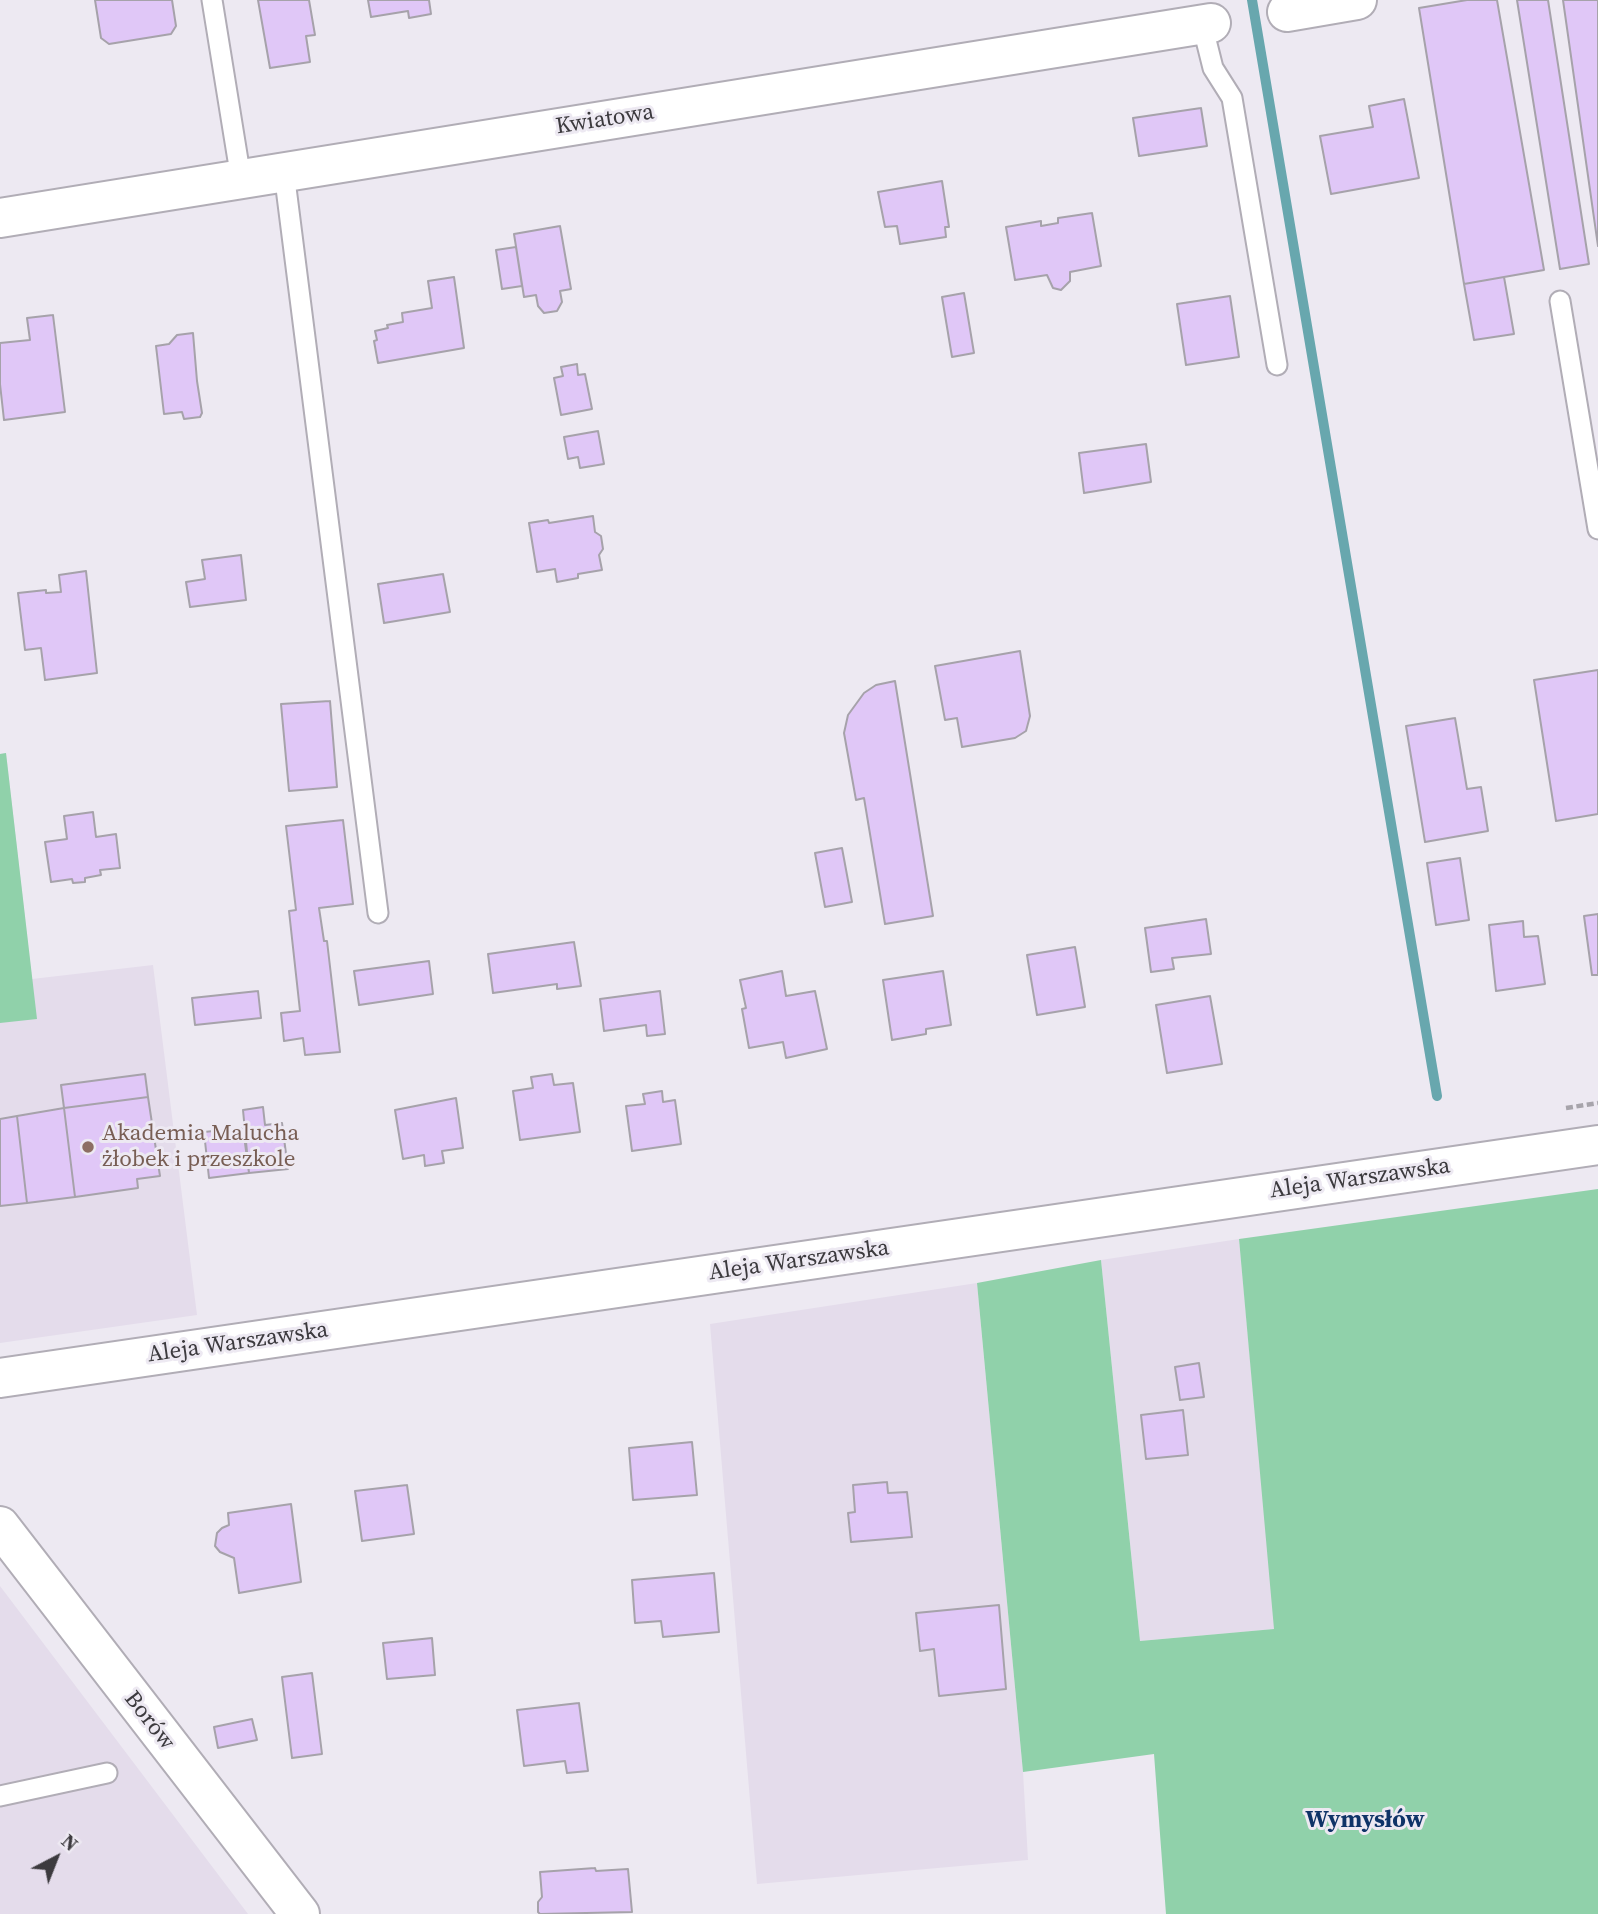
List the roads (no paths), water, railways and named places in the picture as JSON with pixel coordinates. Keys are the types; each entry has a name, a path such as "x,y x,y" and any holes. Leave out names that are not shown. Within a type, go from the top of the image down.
{"street":[{"path":"1287,12 1357,0"},
{"name":"Kwiatowa","path":"0,218 1207,16"},
{"name":"Aleja Warszawska","path":"0,1378 1598,1145"},
{"name":"Borów","path":"0,1526 300,1914"}],"lane":[{"path":"212,0 241,179"},
{"path":"1207,16 1213,68 1232,98 1277,365"},
{"path":"284,172 378,913"},
{"path":"1560,301 1598,529"},
{"path":"0,1796 107,1773"}],"waterway":[{"path":"1252,0 1437,1096"}],"place":[{"name":"Akademia Malucha żłobek i przeszkole","path":"88,1147"}],"district":[{"name":"Wymysłów","path":"1365,1821"}]}
